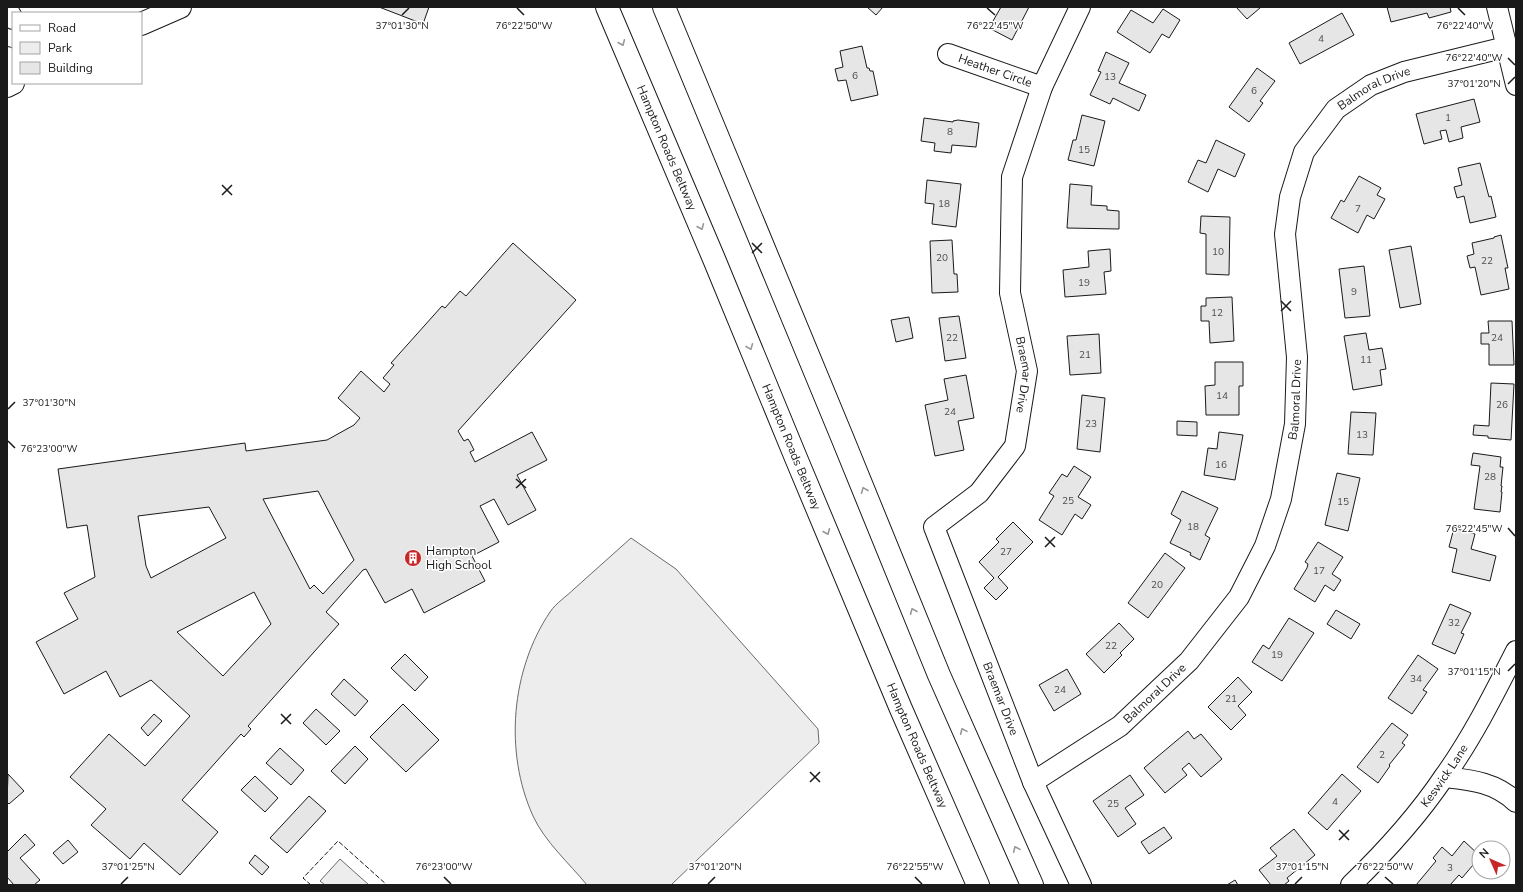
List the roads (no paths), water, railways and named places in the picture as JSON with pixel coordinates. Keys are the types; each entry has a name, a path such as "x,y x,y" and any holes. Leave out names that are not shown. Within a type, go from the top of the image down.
{"main road":[{"path":"142,24 180,7"},
{"name":"Hampton Roads Beltway","path":"607,7 714,259 898,701 978,885"},
{"path":"664,7 939,675 1032,885"}],"street":[{"name":"Braemar Drive","path":"1080,7 1042,87 1012,177 1010,293 1027,371 1015,446 979,493 934,527 1033,782 1081,885"},
{"path":"1497,7 1516,85"},
{"path":"7,8 12,17"},
{"name":"Balmoral Drive","path":"1033,782 1120,726 1189,661 1239,597 1265,546 1281,499 1295,424 1297,357 1285,234 1290,197 1304,152 1336,109 1371,85 1404,72 1506,47"},
{"name":"Heather Circle","path":"948,54 1042,87"},
{"path":"7,57 12,68"},
{"name":"Keswick Lane","path":"1351,885 1377,860 1401,833 1444,777 1483,714 1516,651"},
{"path":"1444,777 1481,782 1502,791 1516,802"}],"place":[{"name":"Hampton High School","path":"413,558"}]}
